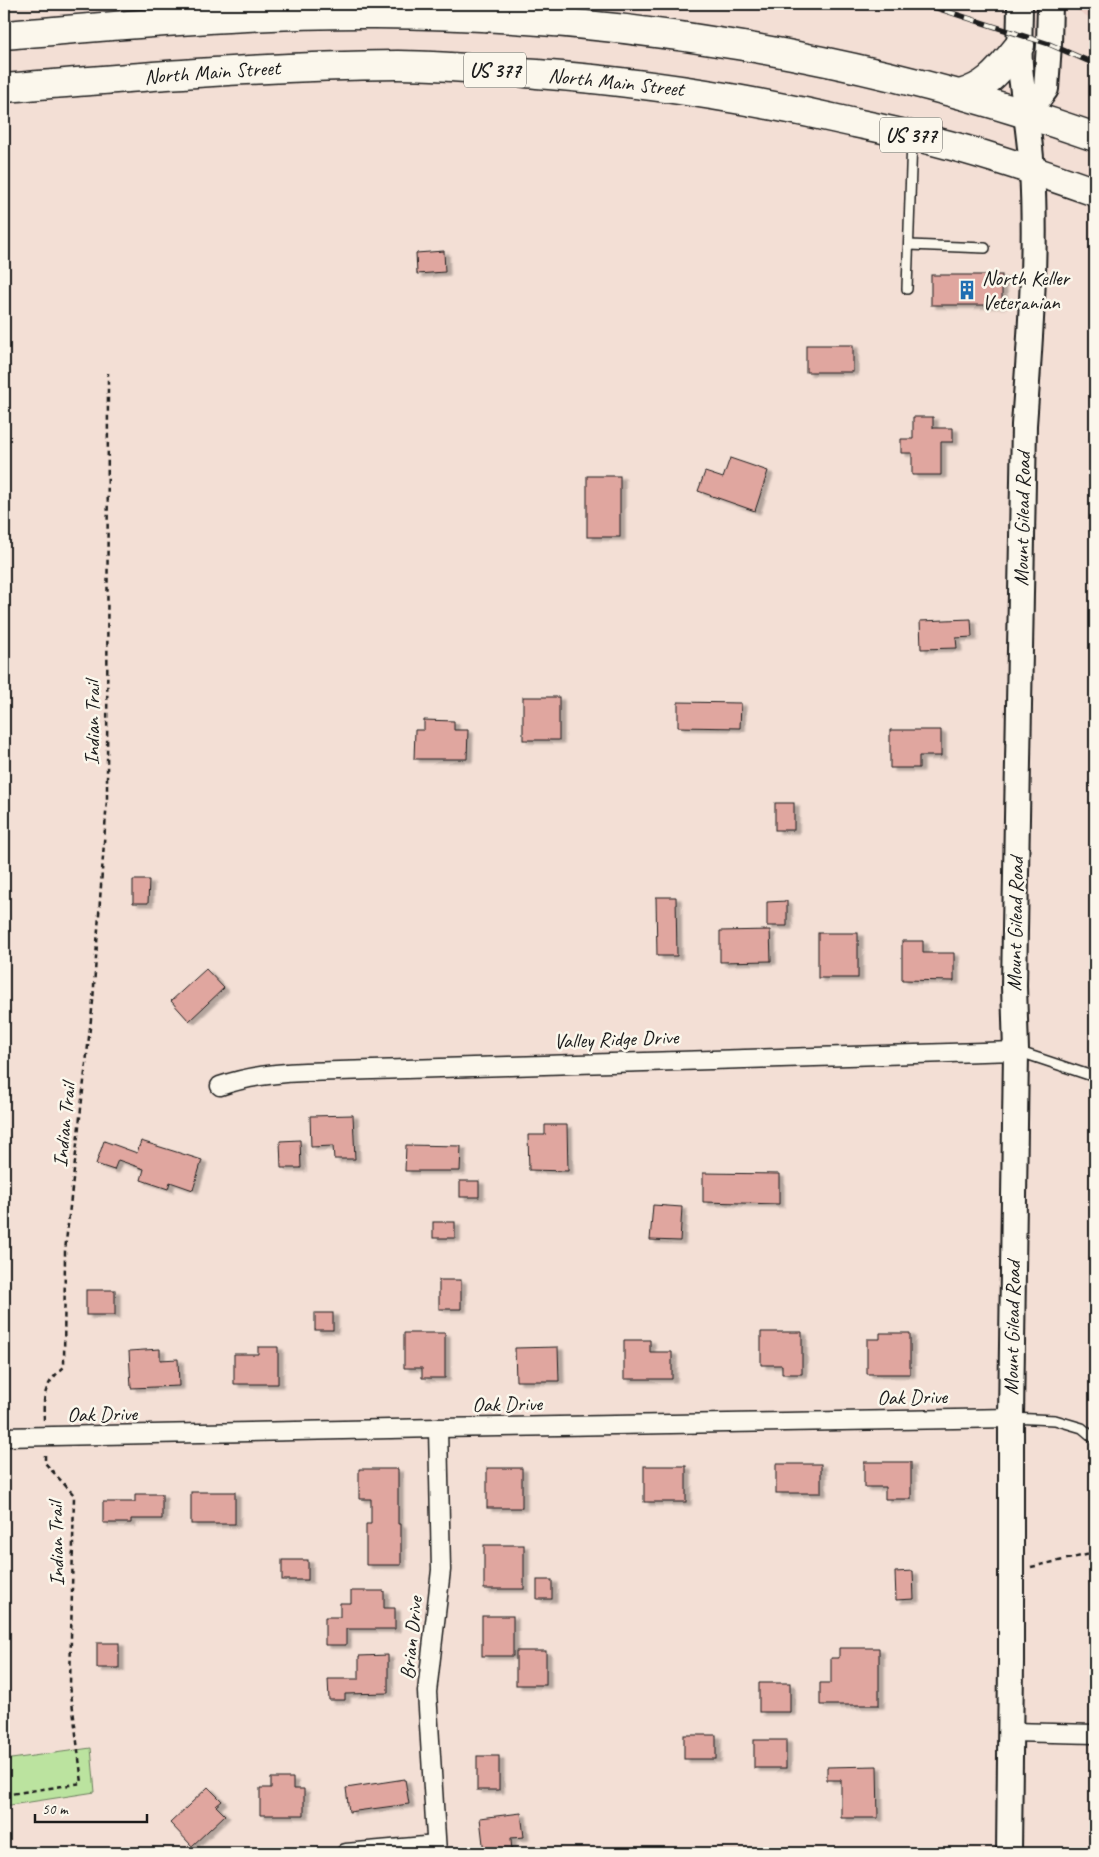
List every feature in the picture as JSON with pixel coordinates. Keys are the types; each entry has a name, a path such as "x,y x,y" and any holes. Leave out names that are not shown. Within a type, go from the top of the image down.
{"main road":[{"name":"Mount Gilead Road","path":"1009,1853 1011,1418 1016,1051 1014,986 1024,425 1030,339 1033,252 1032,170 1021,75 1020,4"},
{"path":"1027,115 1046,89 1050,4"},
{"name":"US 377","path":"4,35 186,20 375,14 514,18 598,25 796,56 884,75 960,94 1095,137"},
{"path":"960,94 975,89 989,81 1020,45"},
{"name":"North Main Street","path":"4,88 201,71 401,65 571,76 675,88 781,106 912,136 1000,160 1095,192"}],"street":[{"name":"Valley Ridge Drive","path":"220,1086 238,1080 270,1074 305,1072 1016,1051"},
{"name":"Oak Drive","path":"4,1438 1011,1418"},
{"name":"Brian Drive","path":"437,1849 428,1692 441,1570 438,1428"},
{"path":"1010,1732 1095,1734"},
{"path":"346,1853 437,1849"}],"lane":[{"path":"907,289 912,136"},
{"path":"908,245 985,248"},
{"path":"1016,1051 1095,1077"},
{"path":"1011,1418 1055,1420 1082,1428 1095,1438"}],"path":[{"name":"Indian Trail","path":"4,1795 82,1783 70,1685 74,1495 45,1463 43,1396 53,1376 64,1367 64,1251 93,1001 106,799 108,373"},
{"path":"1011,1568 1039,1566 1095,1553"}],"shaded area":[{"path":"1061,4 1095,4 1095,21 1077,10"}],"green space":[{"path":"91,1748 95,1792 4,1806 4,1760"}],"building":[{"path":"444,251 445,272 417,274 416,253"},
{"name":"North Keller Veteranian","path":"931,275 1002,275 1002,305 931,305"},
{"path":"806,345 853,345 853,372 806,372"},
{"path":"913,417 933,417 933,428 953,428 953,442 941,442 941,475 912,475 912,453 901,453 901,439 913,439"},
{"path":"730,458 768,471 755,511 698,491 705,472 723,478"},
{"path":"587,476 620,476 620,537 587,537"},
{"path":"971,619 972,637 956,638 957,648 921,649 920,621"},
{"path":"523,697 559,697 559,740 523,740"},
{"path":"678,702 741,703 740,728 678,727"},
{"path":"424,720 454,721 454,730 468,730 467,759 414,759 415,730 424,730"},
{"path":"890,730 941,730 941,756 919,756 919,768 890,768"},
{"path":"775,803 794,803 794,830 775,830"},
{"path":"133,880 149,880 148,903 133,903"},
{"path":"656,897 676,897 677,956 657,956"},
{"path":"787,901 787,926 767,926 767,902"},
{"path":"770,930 771,961 720,962 720,931"},
{"path":"818,933 858,933 858,978 818,978"},
{"path":"902,941 923,941 923,953 954,953 954,981 902,980"},
{"path":"206,969 224,988 189,1021 171,1001"},
{"path":"353,1115 355,1159 334,1159 333,1146 311,1147 310,1116"},
{"path":"545,1125 567,1125 568,1171 529,1170 528,1135 545,1135"},
{"path":"300,1140 301,1168 281,1168 280,1141"},
{"path":"104,1141 137,1153 141,1141 202,1160 193,1190 170,1182 168,1189 141,1180 144,1169 118,1160 114,1170 96,1164"},
{"path":"406,1145 461,1146 460,1171 405,1171"},
{"path":"703,1173 779,1174 779,1204 703,1202"},
{"path":"460,1181 479,1181 479,1197 460,1197"},
{"path":"653,1205 682,1207 680,1241 650,1240"},
{"path":"433,1222 455,1222 455,1238 433,1238"},
{"path":"439,1280 461,1280 461,1309 439,1309"},
{"path":"86,1290 115,1290 115,1315 86,1315"},
{"path":"315,1313 333,1313 333,1330 315,1330"},
{"path":"761,1332 802,1332 802,1374 782,1374 782,1365 761,1365"},
{"path":"404,1333 445,1333 445,1378 422,1378 422,1368 404,1368"},
{"path":"880,1333 910,1333 910,1374 867,1374 867,1339 880,1339"},
{"path":"624,1340 650,1340 650,1352 672,1352 672,1379 624,1379"},
{"path":"258,1347 278,1347 278,1384 234,1384 234,1354 258,1354"},
{"path":"558,1347 559,1381 516,1381 515,1348"},
{"path":"160,1349 160,1360 178,1359 179,1386 131,1388 129,1351"},
{"path":"864,1462 911,1462 911,1499 885,1499 885,1487 864,1487"},
{"path":"776,1464 821,1464 821,1493 776,1493"},
{"path":"644,1466 686,1466 686,1502 644,1502"},
{"path":"487,1468 522,1468 522,1508 487,1508"},
{"path":"359,1469 398,1469 398,1524 401,1524 401,1565 366,1565 366,1524 371,1524 371,1499 359,1499"},
{"path":"191,1492 235,1492 235,1524 191,1524"},
{"path":"135,1494 162,1494 162,1519 131,1519 131,1523 103,1523 103,1502 135,1502"},
{"path":"484,1545 524,1545 524,1589 484,1589"},
{"path":"282,1560 308,1560 308,1580 282,1580"},
{"path":"913,1571 914,1599 896,1600 895,1572"},
{"path":"537,1580 552,1580 552,1599 537,1599"},
{"path":"351,1591 384,1591 384,1608 395,1608 395,1629 346,1629 346,1645 325,1645 325,1617 340,1617 340,1603 351,1603"},
{"path":"482,1616 513,1616 513,1656 482,1656"},
{"path":"97,1643 119,1643 119,1668 97,1668"},
{"path":"839,1648 879,1648 879,1705 820,1705 820,1683 831,1683 831,1658 839,1658"},
{"path":"516,1651 546,1651 546,1685 516,1685"},
{"path":"388,1655 388,1693 345,1694 345,1700 329,1700 328,1679 359,1679 359,1656"},
{"path":"759,1683 790,1683 790,1712 759,1712"},
{"path":"684,1735 716,1735 716,1759 684,1759"},
{"path":"754,1740 786,1740 786,1768 754,1768"},
{"path":"477,1756 499,1756 499,1790 477,1790"},
{"path":"877,1766 878,1818 841,1818 841,1780 827,1780 827,1767"},
{"path":"271,1778 293,1778 293,1789 304,1789 304,1815 260,1815 260,1788 271,1788"},
{"path":"405,1779 409,1804 349,1812 346,1788"},
{"path":"208,1787 222,1801 216,1806 225,1815 192,1846 170,1823"},
{"path":"521,1813 524,1837 511,1838 512,1853 484,1853 480,1818"}],"railway":[{"path":"924,4 1049,44 1095,64"}],"place":[{"name":"North Keller Veteranian","path":"967,290"}]}
